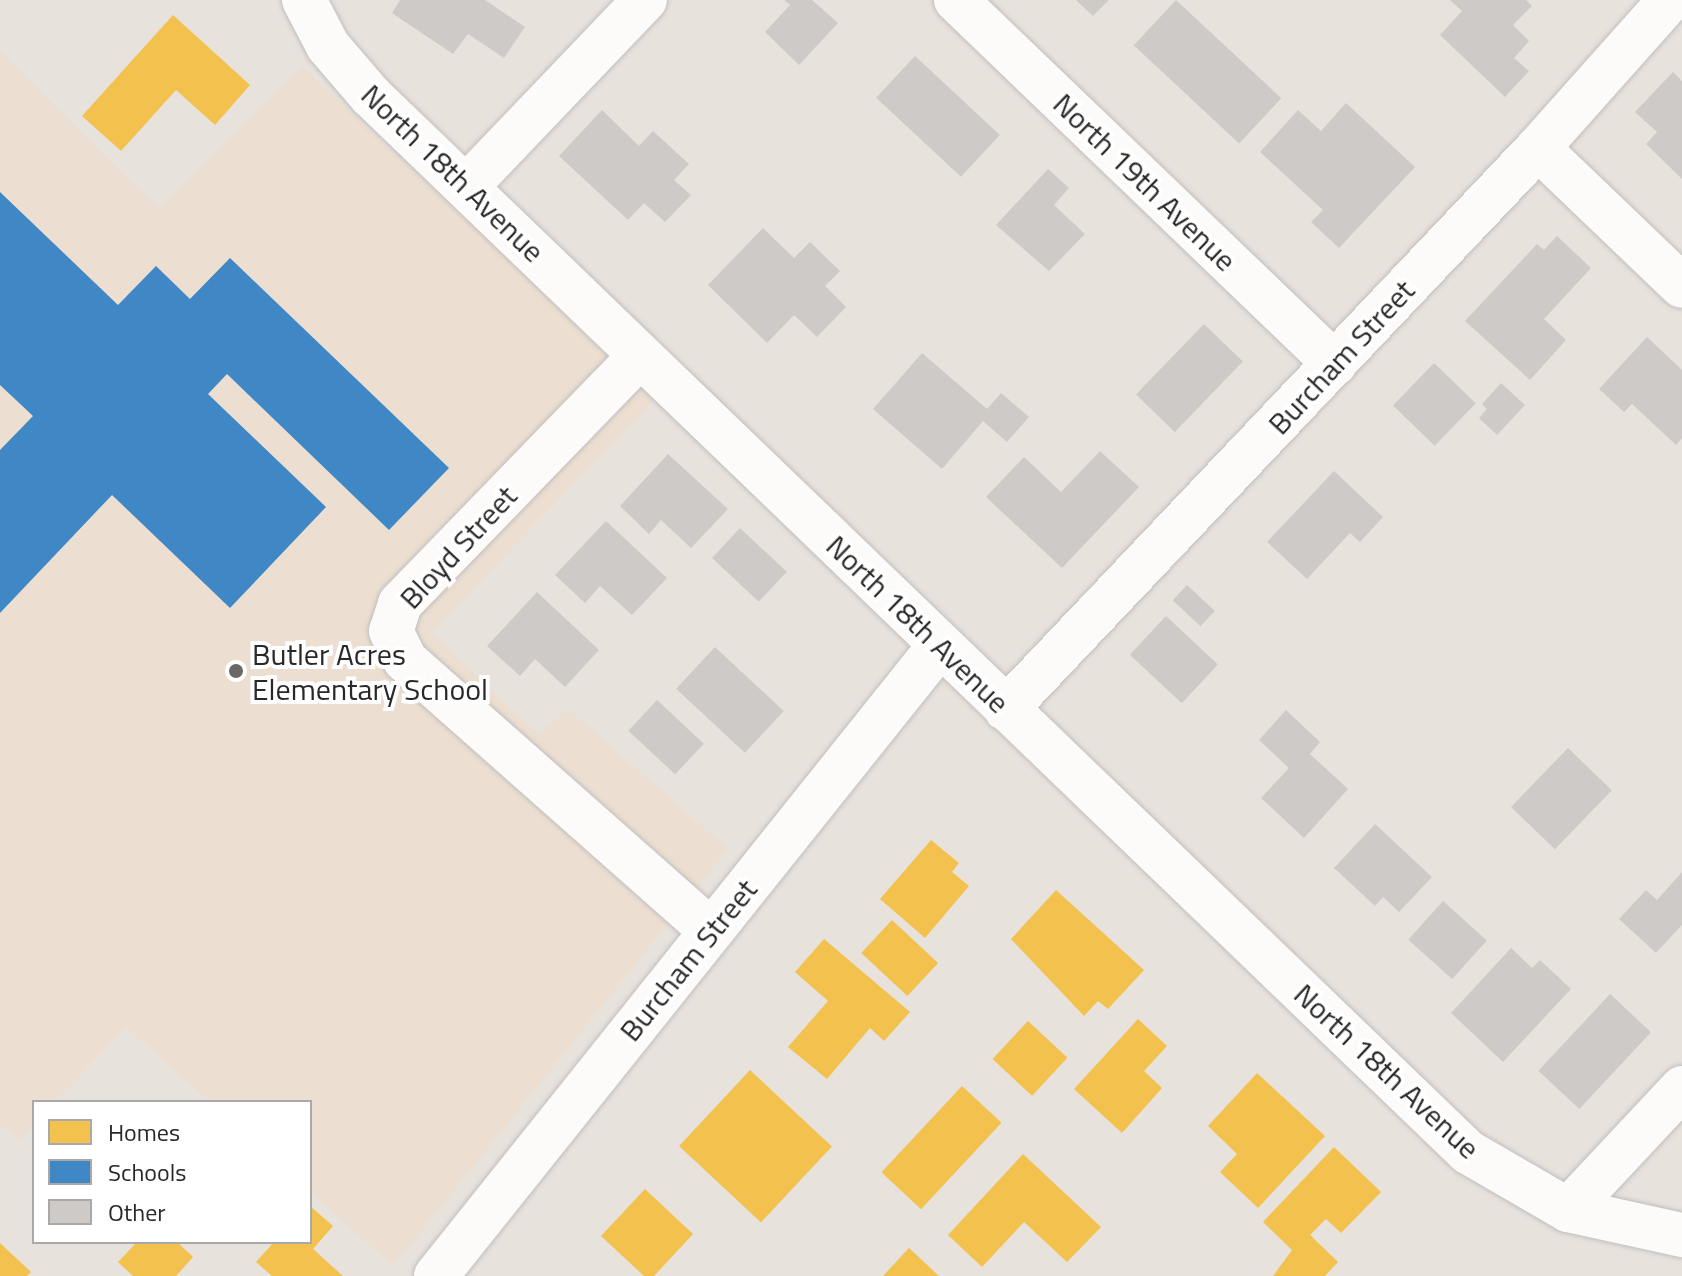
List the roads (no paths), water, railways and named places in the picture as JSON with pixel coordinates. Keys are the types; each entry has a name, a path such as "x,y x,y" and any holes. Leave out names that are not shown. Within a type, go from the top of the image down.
{"street":[{"name":"North 18th Avenue","path":"304,0 328,46 371,96 1468,1152 1568,1210 1682,1235"},
{"path":"466,187 645,0"},
{"name":"North 19th Avenue","path":"956,0 1335,364"},
{"name":"Burcham Street","path":"1006,709 1538,148 1654,5"},
{"path":"1538,148 1682,286"},
{"name":"Bloyd Street","path":"640,356 400,604 391,631 405,660 711,931"},
{"name":"Burcham Street","path":"436,1276 940,645"},
{"path":"1568,1210 1682,1088"}],"place":[{"name":"Butler Acres Elementary School","path":"236,671"}]}
